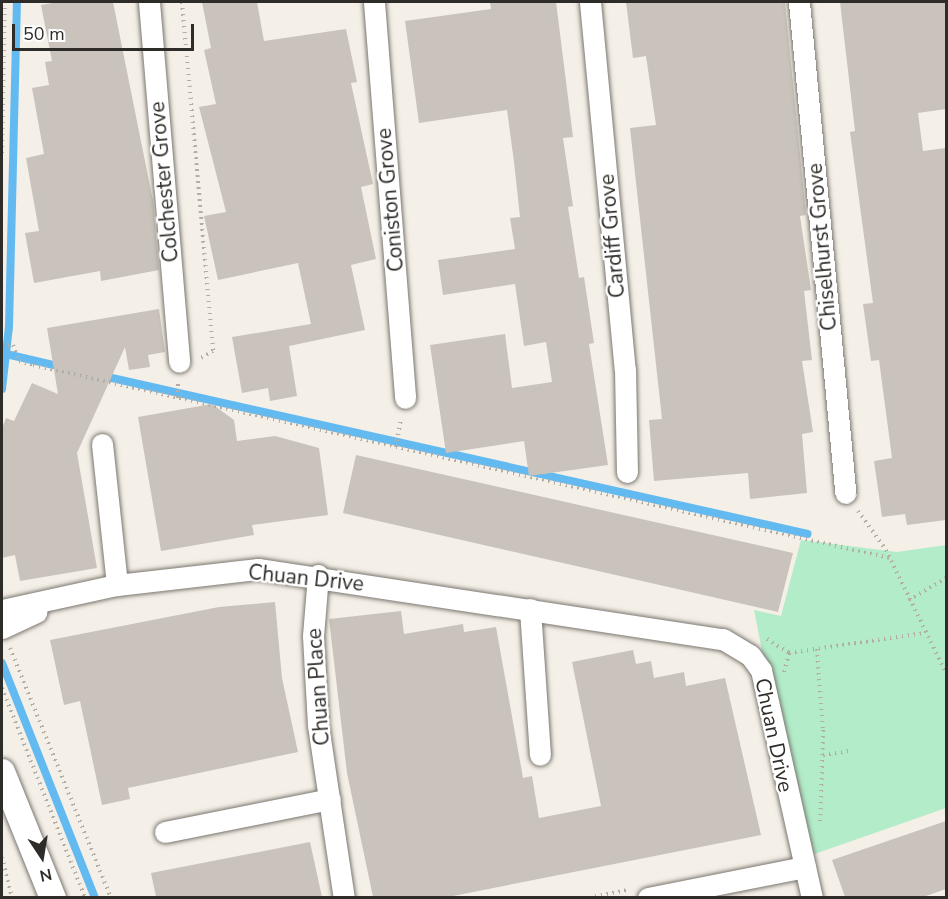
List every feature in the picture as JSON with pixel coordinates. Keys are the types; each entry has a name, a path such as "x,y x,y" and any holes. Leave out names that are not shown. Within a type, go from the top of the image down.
{"street":[{"name":"Colchester Grove","path":"149,2 179,371"},
{"name":"Coniston Grove","path":"374,2 405,398"},
{"name":"Cardiff Grove","path":"590,2 625,369 627,472"},
{"name":"Chiselhurst Grove","path":"799,2 845,493"},
{"path":"102,444 117,585"},
{"name":"Chuan Drive","path":"2,610 117,585 258,569 318,575 723,639 750,655 766,683 812,897"},
{"name":"Chuan Place","path":"318,575 313,636 318,724 344,897"},
{"path":"5,636 65,596"},
{"path":"530,609 540,755"},
{"path":"2,772 53,897"},
{"path":"165,832 330,799"},
{"path":"648,897 802,857"}],"path":[{"path":"2,153 5,2"},
{"path":"178,397 179,371 213,351 182,2"},
{"path":"2,345 13,345 19,361 890,558"},
{"path":"396,446 399,430"},
{"path":"845,493 890,558 946,673"},
{"path":"909,600 946,578"},
{"path":"756,636 778,642 789,653 925,633"},
{"path":"5,636 111,897"},
{"path":"802,857 820,826 823,755 817,649"},
{"path":"2,688 85,897"},
{"path":"823,755 849,751"},
{"path":"2,857 12,897"}],"green space":[{"path":"801,540 897,552 946,545 946,808 803,858 754,610 781,616"}],"building":[{"path":"58,2 113,2 153,201 159,270 101,281 100,271 34,283 25,233 39,231 26,158 44,154 32,88 49,85 45,62 52,61 41,5"},
{"path":"202,2 257,2 264,41 346,29 357,82 351,83 373,184 361,187 376,259 351,265 365,330 289,346 297,396 270,401 268,388 242,393 232,337 311,324 298,263 218,280 204,216 226,212 199,107 216,104 204,50 211,48"},
{"path":"490,2 556,2 573,137 563,138 573,206 568,207 579,278 584,277 594,343 589,344 608,465 529,476 524,441 446,453 430,345 505,334 512,388 552,382 546,342 524,346 515,284 443,295 438,260 515,249 510,218 520,217 507,110 419,123 405,21 491,9"},
{"path":"626,2 785,2 806,215 800,216 811,290 804,291 812,360 802,361 813,432 802,434 807,493 750,499 748,473 654,481 649,420 662,419 630,128 656,125 646,56 633,58"},
{"path":"840,2 946,2 946,109 918,113 923,151 946,148 946,520 907,525 905,514 882,517 874,461 892,458 879,360 871,361 863,304 873,303 850,132 855,131"},
{"path":"159,309 165,352 148,355 150,367 129,370 125,347 77,453 97,568 20,581 15,555 2,558 2,428 6,418 14,421 32,383 58,394 47,328"},
{"path":"212,404 234,420 237,441 275,436 319,448 328,515 252,525 254,535 161,551 138,417"},
{"path":"356,455 793,553 778,612 343,513"},
{"path":"275,602 282,678 298,752 128,788 130,799 102,805 80,701 64,705 50,640 219,607"},
{"path":"401,611 404,634 463,624 464,632 496,627 523,778 532,776 539,818 601,806 572,662 633,650 636,664 651,661 654,678 684,672 686,686 725,678 761,835 448,897 373,897 347,773 329,619"},
{"path":"946,821 946,889 923,897 845,897 832,860"},
{"path":"310,842 322,897 156,897 151,873"}],"waterway":[{"path":"2,389 9,327 17,2"},
{"path":"6,354 62,367"},
{"path":"103,376 808,534"},
{"path":"2,663 95,898"}]}
